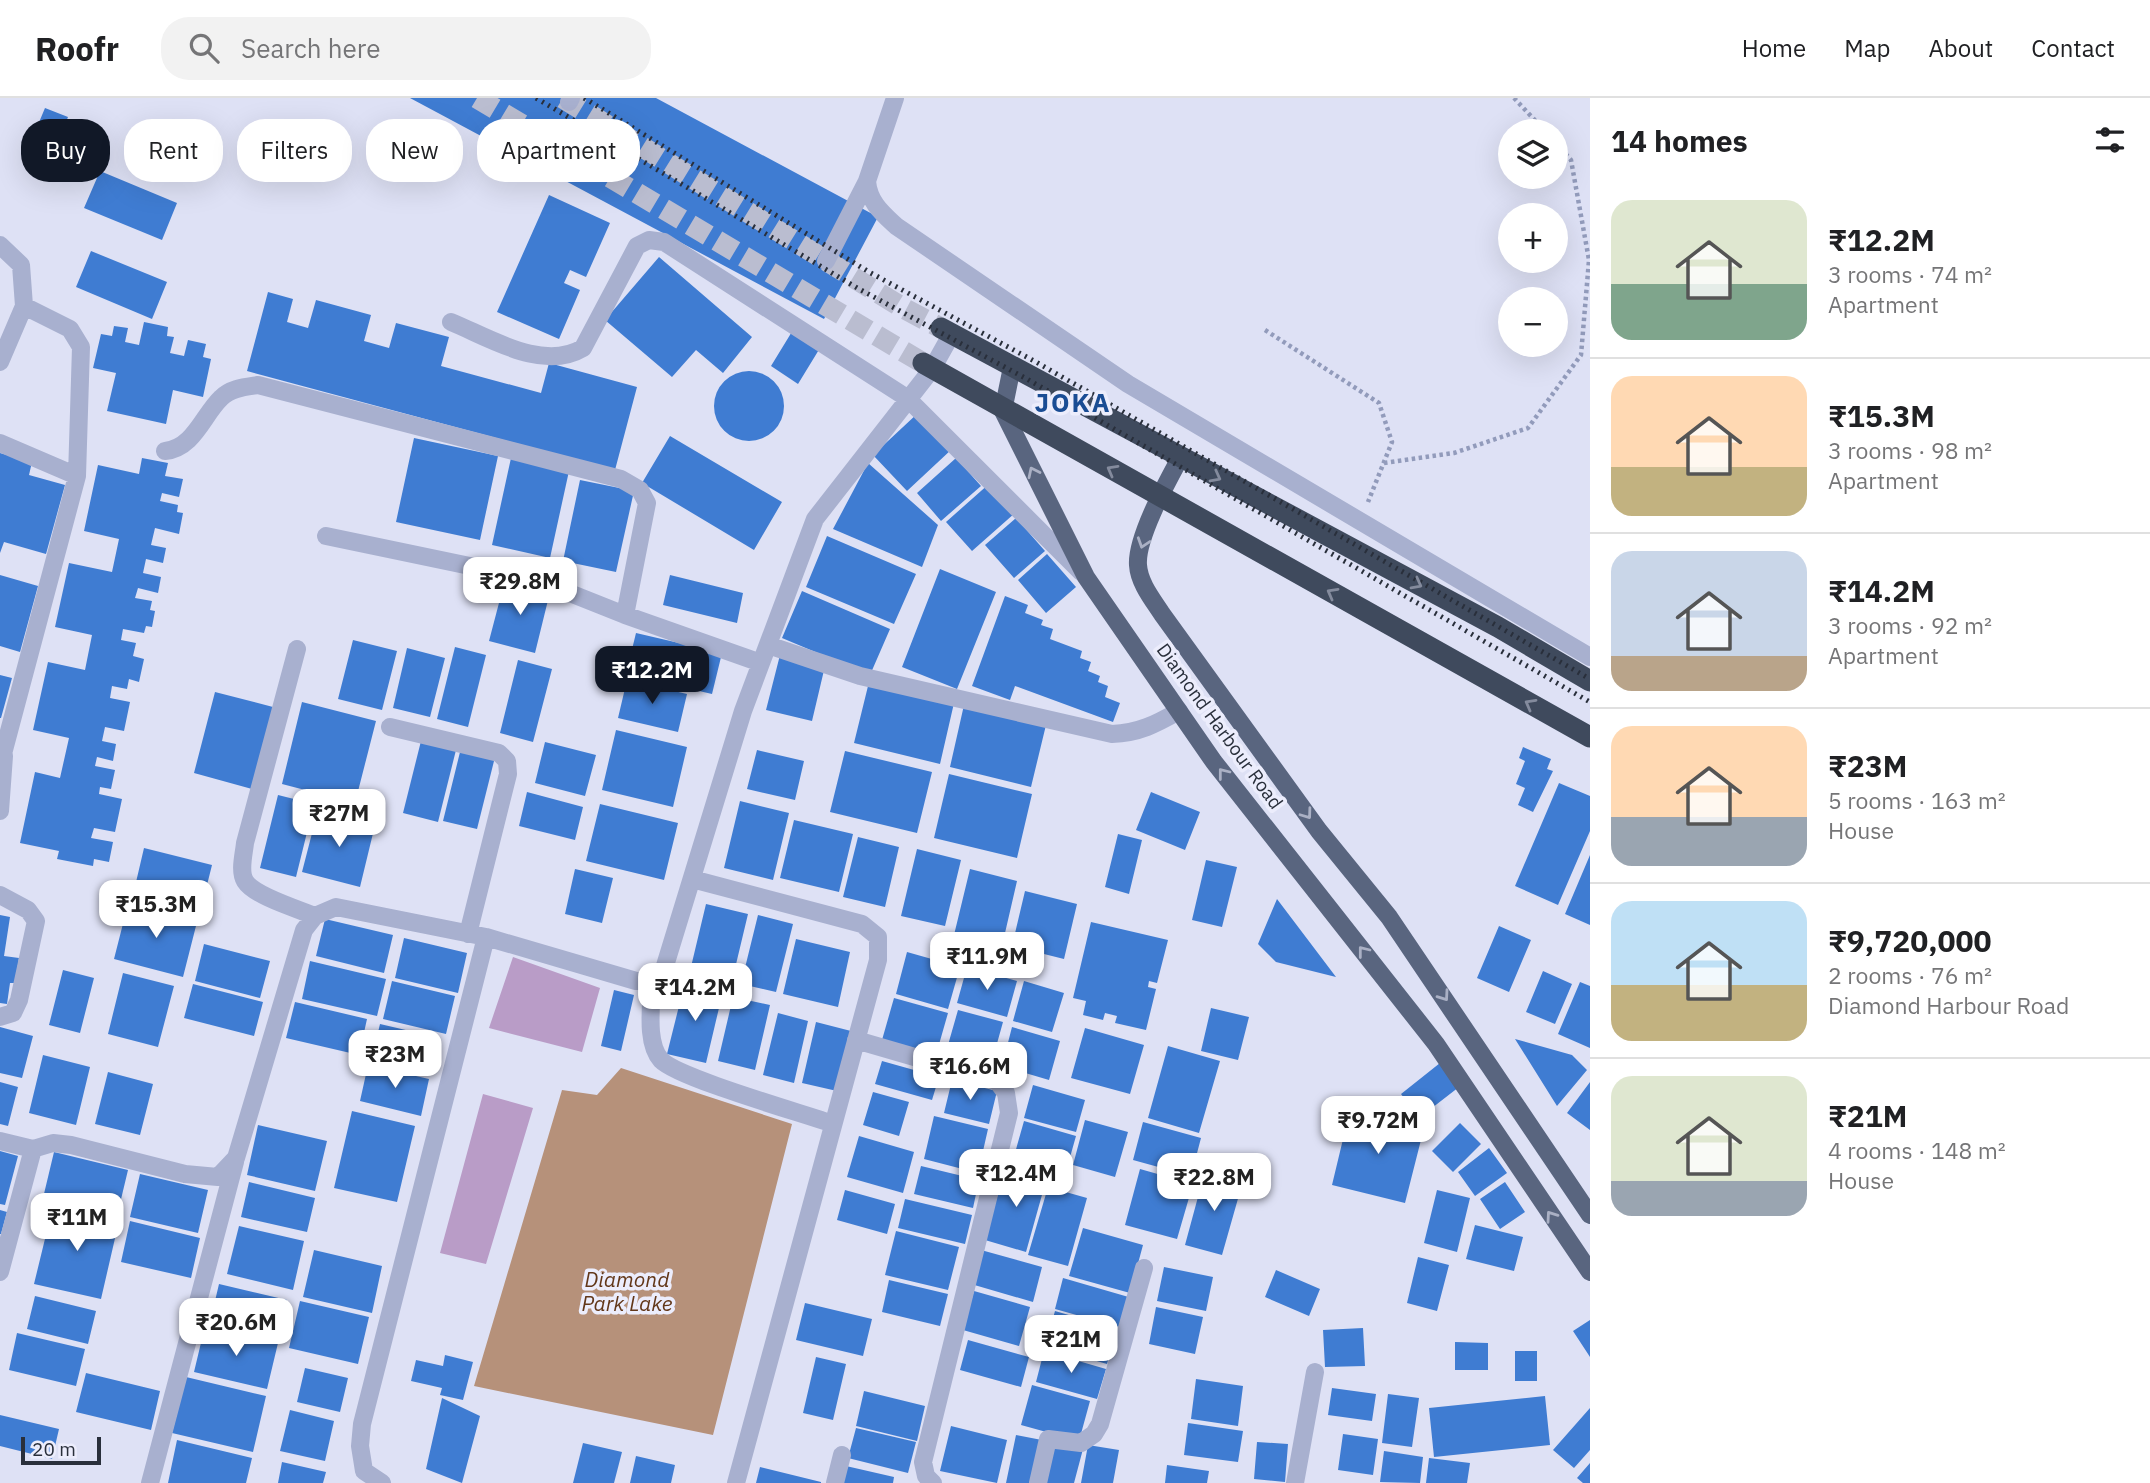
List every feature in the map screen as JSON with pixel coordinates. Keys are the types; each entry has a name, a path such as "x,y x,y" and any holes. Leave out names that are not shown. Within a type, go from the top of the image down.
{"highway":[{"path":"946,332 1485,621 1590,681"},
{"path":"927,366 1003,411 1590,737"}],"main road":[{"path":"1003,411 1012,366"},
{"name":"Diamond Harbour Road","path":"1003,411 1086,577 1214,762 1436,1044 1590,1272"},
{"path":"1180,458 1160,496 1140,549 1138,565 1143,581 1162,614 1319,831 1389,917 1590,1215"}],"street":[{"path":"826,261 867,181 895,98"},
{"path":"867,181 868,194 875,206 896,226 1128,384 1590,657"},
{"path":"451,322 528,353 554,358 570,356 583,348 637,246 649,240 664,242 907,398 1086,577"},
{"path":"0,245 20,265 24,306 0,362"},
{"path":"0,811 2,760 77,476 81,347 70,329 24,306"},
{"path":"150,1483 236,1158 304,930 315,916 336,907 486,937 636,981 652,981 664,969 761,663 815,519 907,398 946,332"},
{"path":"166,451 179,448 192,436 222,397 239,388 258,385 621,479 640,490 647,503 625,615"},
{"path":"0,443 77,476"},
{"path":"326,536 537,580 625,615 761,663"},
{"path":"768,645 860,676 1112,734 1133,733 1149,728 1179,711"},
{"path":"297,649 245,843 242,867 244,880 254,890 315,916"},
{"path":"390,727 499,753 507,761 508,774 468,934"},
{"path":"692,879 862,925 878,937 878,960 736,1483"},
{"path":"0,895 28,909 36,921 19,1000 13,1013 0,1017"},
{"path":"382,1483 364,1471 360,1446 362,1424 486,937"},
{"path":"652,981 653,1039 661,1059 685,1073 833,1124"},
{"path":"856,1040 997,1081 1006,1093 1009,1113 923,1462 926,1476 933,1483"},
{"path":"0,1141 33,1149 53,1143 71,1145 185,1174 218,1177 236,1158"},
{"path":"0,1272 33,1149"},
{"path":"1038,1483 1048,1439 1081,1443 1094,1434 1107,1400 1144,1268"},
{"path":"1295,1483 1315,1372"},
{"path":"835,1483 842,1455"}],"path":[{"path":"1514,98 1534,119"},
{"path":"1384,463 1454,453 1528,428 1581,355 1590,260 1571,160 1568,157"},
{"path":"1265,330 1379,404 1392,442 1360,522"}],"shaded area":[{"path":"513,957 600,988 582,1052 489,1028"},
{"path":"483,1094 533,1108 486,1264 440,1253"}],"water":[{"name":"Diamond Park Lake","path":"621,1068 792,1124 713,1435 474,1386 562,1090 597,1095"}],"building":[{"path":"410,98 656,98 878,217 824,319 567,182 640,182 640,119 477,119 477,134 463,126 463,119 449,119"},
{"path":"45,108 68,117 67,119 40,119"},
{"path":"110,175 177,203 162,240 84,208 95,182 110,182"},
{"path":"549,195 610,223 586,277 570,270 564,283 580,290 559,339 497,312"},
{"path":"91,251 167,282 152,319 76,287"},
{"path":"659,257 752,337 723,373 696,350 672,377 605,320"},
{"path":"268,292 293,299 287,322 308,328 316,300 371,315 364,341 389,348 396,323 449,337 441,366 541,393 549,363 637,387 615,470 247,371"},
{"path":"144,322 168,327 167,336 174,337 170,353 184,356 188,340 206,344 203,357 211,359 203,397 173,390 166,424 107,411 116,373 93,368 101,334 112,336 114,326 128,328 125,342 139,345"},
{"path":"793,330 820,348 798,384 771,366"},
{"path":"749,371 774,381 784,406 774,431 749,441 724,431 714,406 724,381"},
{"path":"918,413 952,449 907,491 873,455"},
{"path":"670,436 782,502 754,550 642,483"},
{"path":"414,438 498,456 480,540 396,522"},
{"path":"0,453 32,462 29,475 65,485 46,554 4,542 0,553"},
{"path":"142,458 168,463 165,476 183,479 179,497 162,493 160,501 178,505 177,512 183,513 179,534 155,528 151,545 166,548 163,563 146,559 143,573 161,577 158,593 138,588 135,598 152,601 150,610 155,611 152,627 146,626 144,633 123,629 121,640 136,643 133,656 144,659 139,682 129,679 127,689 112,686 110,698 130,702 124,731 105,727 102,741 116,744 113,761 97,757 95,766 115,770 111,789 100,787 99,794 122,799 115,832 94,828 91,838 113,842 109,862 94,859 93,866 57,859 59,851 20,843 35,772 60,778 69,738 33,730 48,662 85,670 92,635 55,627 69,563 112,572 119,539 84,531 98,465 139,474"},
{"path":"511,458 569,471 550,558 492,545"},
{"path":"956,458 981,486 941,521 917,493"},
{"path":"868,463 938,525 922,567 833,529"},
{"path":"580,480 634,491 616,572 563,561"},
{"path":"990,483 1015,513 972,551 946,522"},
{"path":"1016,518 1045,551 1014,578 985,545"},
{"path":"827,536 916,574 894,624 806,587"},
{"path":"1047,554 1076,587 1046,613 1018,580"},
{"path":"940,569 996,592 957,689 902,667"},
{"path":"0,575 38,586 20,652 0,646"},
{"path":"670,575 743,593 737,623 663,605"},
{"path":"505,580 550,592 535,653 489,641"},
{"path":"802,591 890,629 870,675 782,638"},
{"path":"1005,596 1028,605 1025,613 1043,620 1041,625 1053,629 1050,639 1082,651 1080,658 1091,662 1088,671 1100,676 1098,682 1108,686 1105,697 1120,703 1113,722 1015,686 1010,700 972,686"},
{"path":"636,633 722,653 712,694 626,674"},
{"path":"353,640 397,651 382,710 338,699"},
{"path":"455,647 486,655 468,727 437,719"},
{"path":"407,648 445,658 430,717 393,708"},
{"path":"780,655 825,666 812,721 766,710"},
{"path":"518,660 552,669 533,742 500,733"},
{"path":"0,675 12,678 1,718 0,718"},
{"path":"627,680 687,694 678,732 618,718"},
{"path":"869,682 954,703 940,764 854,743"},
{"path":"215,692 273,707 252,789 194,773"},
{"path":"302,702 376,721 355,803 282,784"},
{"path":"964,705 1046,725 1031,787 950,767"},
{"path":"616,730 687,747 673,807 602,790"},
{"path":"421,741 456,750 438,822 403,813"},
{"path":"545,742 596,755 585,796 535,783"},
{"path":"1523,747 1551,759 1547,769 1553,771 1533,812 1518,805 1525,788 1516,784 1525,761 1519,758"},
{"path":"461,748 495,757 477,829 443,821"},
{"path":"757,750 804,761 795,800 747,789"},
{"path":"845,751 932,772 917,833 830,812"},
{"path":"949,774 1032,794 1017,858 934,838"},
{"path":"1559,783 1590,796 1590,831 1558,905 1515,886"},
{"path":"527,792 583,807 575,840 519,826"},
{"path":"1151,792 1200,812 1185,850 1136,830"},
{"path":"278,795 314,804 296,877 260,868"},
{"path":"740,801 789,813 773,880 724,868"},
{"path":"600,804 678,823 664,880 586,861"},
{"path":"318,810 375,825 360,887 302,872"},
{"path":"794,820 853,834 839,892 780,878"},
{"path":"1118,834 1142,840 1129,894 1105,887"},
{"path":"858,837 899,847 885,907 843,897"},
{"path":"144,848 212,865 200,913 133,895"},
{"path":"917,849 961,860 945,926 901,916"},
{"path":"1590,855 1590,925 1565,914"},
{"path":"1206,860 1237,867 1222,927 1192,920"},
{"path":"575,869 613,878 602,923 565,914"},
{"path":"970,869 1017,881 1002,946 954,935"},
{"path":"1025,891 1077,904 1064,959 1012,946"},
{"path":"1277,899 1336,977 1276,962 1258,944"},
{"path":"128,904 197,922 183,977 114,959"},
{"path":"706,904 748,914 732,981 690,971"},
{"path":"0,915 10,917 4,956 19,958 15,983 10,983 7,1004 0,1003"},
{"path":"758,915 793,924 776,992 741,984"},
{"path":"325,919 393,935 384,973 316,956"},
{"path":"1091,922 1168,940 1157,983 1149,981 1148,987 1156,989 1146,1030 1115,1023 1117,1016 1105,1013 1103,1020 1083,1015 1086,1001 1073,998"},
{"path":"1499,926 1531,940 1509,992 1477,978"},
{"path":"404,938 467,953 458,993 395,978"},
{"path":"796,939 850,952 838,1007 783,994"},
{"path":"204,944 270,961 260,998 195,981"},
{"path":"907,952 960,967 948,1009 896,994"},
{"path":"310,961 386,979 377,1016 302,999"},
{"path":"967,967 1017,981 1007,1017 957,1003"},
{"path":"63,970 94,978 80,1033 49,1025"},
{"path":"1543,971 1572,984 1555,1024 1526,1012"},
{"path":"123,973 174,986 158,1047 108,1034"},
{"path":"392,981 455,996 446,1034 383,1019"},
{"path":"1024,981 1064,993 1052,1032 1013,1021"},
{"path":"685,982 723,991 706,1063 667,1054"},
{"path":"1580,982 1590,986 1590,1048 1558,1034"},
{"path":"193,984 263,1002 254,1036 184,1018"},
{"path":"614,990 634,995 621,1051 601,1046"},
{"path":"733,997 770,1005 755,1070 718,1061"},
{"path":"894,998 948,1013 936,1055 882,1040"},
{"path":"295,1002 367,1019 359,1055 286,1038"},
{"path":"1211,1008 1249,1017 1238,1060 1201,1051"},
{"path":"958,1010 1003,1022 991,1065 946,1052"},
{"path":"778,1013 808,1021 794,1083 763,1075"},
{"path":"816,1022 851,1031 837,1091 802,1083"},
{"path":"380,1024 440,1038 431,1075 371,1061"},
{"path":"0,1027 33,1036 22,1078 0,1073"},
{"path":"1012,1027 1060,1041 1049,1080 1002,1066"},
{"path":"1085,1028 1144,1045 1130,1094 1071,1078"},
{"path":"1515,1039 1572,1055 1587,1070 1557,1106"},
{"path":"1168,1046 1220,1061 1199,1133 1148,1118"},
{"path":"43,1055 90,1067 76,1125 29,1113"},
{"path":"882,1061 939,1077 932,1100 875,1084"},
{"path":"1440,1063 1459,1087 1419,1118 1401,1094"},
{"path":"368,1065 429,1079 421,1116 360,1101"},
{"path":"108,1072 153,1084 140,1135 95,1124"},
{"path":"952,1080 997,1091 989,1124 944,1113"},
{"path":"0,1082 18,1087 8,1126 0,1124"},
{"path":"1590,1082 1590,1130 1567,1113"},
{"path":"1033,1085 1085,1100 1076,1132 1024,1118"},
{"path":"873,1092 909,1102 899,1136 863,1125"},
{"path":"1350,1110 1424,1128 1405,1203 1332,1185"},
{"path":"352,1111 415,1126 397,1202 334,1188"},
{"path":"934,1116 988,1129 978,1173 924,1159"},
{"path":"1085,1120 1128,1132 1115,1177 1073,1165"},
{"path":"1024,1121 1076,1136 1065,1175 1013,1160"},
{"path":"1143,1122 1201,1138 1191,1176 1133,1160"},
{"path":"1460,1123 1481,1144 1453,1172 1432,1151"},
{"path":"258,1125 327,1141 315,1191 247,1175"},
{"path":"859,1136 914,1152 903,1193 847,1177"},
{"path":"1489,1148 1507,1173 1475,1196 1458,1172"},
{"path":"0,1151 18,1156 5,1205 0,1204"},
{"path":"54,1152 128,1170 117,1216 43,1198"},
{"path":"1006,1165 1047,1177 1026,1252 985,1240"},
{"path":"921,1166 979,1180 973,1208 914,1194"},
{"path":"1140,1169 1193,1184 1177,1239 1125,1225"},
{"path":"1205,1171 1243,1181 1222,1255 1185,1245"},
{"path":"140,1174 208,1190 198,1233 130,1217"},
{"path":"249,1182 315,1198 307,1232 241,1217"},
{"path":"1505,1182 1525,1212 1500,1229 1480,1199"},
{"path":"1048,1187 1087,1198 1068,1266 1028,1255"},
{"path":"845,1190 895,1204 887,1234 837,1220"},
{"path":"1437,1190 1470,1198 1457,1252 1424,1243"},
{"path":"905,1199 972,1215 965,1244 898,1228"},
{"path":"53,1206 119,1221 101,1299 34,1284"},
{"path":"0,1210 7,1212 1,1234 0,1234"},
{"path":"130,1221 200,1238 191,1278 121,1262"},
{"path":"1475,1225 1523,1237 1514,1271 1466,1259"},
{"path":"239,1226 304,1241 293,1290 227,1274"},
{"path":"1083,1228 1143,1245 1130,1293 1069,1276"},
{"path":"896,1231 959,1247 948,1290 885,1275"},
{"path":"314,1250 382,1266 372,1313 303,1297"},
{"path":"981,1250 1042,1267 1033,1302 971,1284"},
{"path":"1418,1257 1449,1265 1437,1311 1407,1303"},
{"path":"1164,1267 1213,1277 1206,1311 1157,1301"},
{"path":"1276,1270 1320,1289 1309,1316 1265,1297"},
{"path":"1063,1278 1132,1298 1123,1328 1055,1309"},
{"path":"889,1280 948,1294 940,1326 882,1312"},
{"path":"219,1284 287,1300 279,1338 210,1322"},
{"path":"974,1291 1030,1307 1019,1346 963,1330"},
{"path":"35,1296 96,1311 88,1344 27,1329"},
{"path":"300,1301 369,1317 358,1364 289,1348"},
{"path":"805,1303 872,1319 863,1356 796,1340"},
{"path":"1156,1307 1203,1317 1195,1354 1149,1344"},
{"path":"1055,1311 1117,1329 1107,1364 1045,1346"},
{"path":"1590,1320 1590,1357 1573,1331"},
{"path":"205,1326 278,1343 267,1389 194,1372"},
{"path":"1363,1328 1365,1366 1325,1367 1323,1330"},
{"path":"17,1333 85,1349 76,1386 9,1370"},
{"path":"968,1340 1029,1357 1021,1387 960,1370"},
{"path":"1455,1342 1488,1343 1488,1370 1455,1370"},
{"path":"1044,1351 1106,1369 1097,1399 1036,1382"},
{"path":"1515,1351 1537,1351 1537,1381 1515,1381"},
{"path":"445,1355 473,1362 463,1400 440,1395 442,1388 411,1381 416,1360 443,1366"},
{"path":"816,1357 846,1364 833,1420 803,1413"},
{"path":"305,1368 348,1378 340,1412 297,1402"},
{"path":"86,1373 160,1391 151,1430 76,1412"},
{"path":"186,1377 266,1396 253,1452 172,1433"},
{"path":"1196,1379 1243,1386 1238,1426 1191,1419"},
{"path":"1032,1385 1090,1401 1079,1441 1021,1425"},
{"path":"1332,1388 1376,1394 1372,1421 1328,1415"},
{"path":"864,1391 925,1406 917,1441 856,1426"},
{"path":"1388,1394 1419,1398 1412,1447 1382,1443"},
{"path":"1545,1396 1550,1445 1434,1457 1429,1408"},
{"path":"442,1398 480,1416 462,1483 426,1469"},
{"path":"1590,1408 1590,1450 1574,1468 1553,1450"},
{"path":"290,1410 334,1421 325,1461 280,1451"},
{"path":"0,1415 59,1429 52,1459 0,1446"},
{"path":"1188,1423 1243,1431 1238,1462 1184,1455"},
{"path":"951,1426 1007,1440 997,1483 940,1471"},
{"path":"856,1428 916,1442 908,1473 848,1458"},
{"path":"1343,1434 1378,1439 1373,1475 1338,1470"},
{"path":"1016,1435 1047,1441 1038,1483 1006,1483"},
{"path":"177,1440 252,1458 246,1483 168,1483"},
{"path":"1052,1441 1083,1449 1074,1483 1042,1483"},
{"path":"1257,1442 1288,1444 1285,1482 1254,1479"},
{"path":"583,1443 622,1452 614,1483 573,1483"},
{"path":"1088,1445 1119,1450 1113,1483 1081,1483"},
{"path":"1384,1451 1423,1457 1420,1483 1380,1482"},
{"path":"636,1456 675,1465 671,1483 630,1483"},
{"path":"1429,1458 1470,1463 1467,1483 1426,1483"},
{"path":"282,1462 326,1472 323,1483 278,1483"},
{"path":"1590,1463 1590,1483 1583,1483 1577,1478"},
{"path":"1167,1465 1209,1471 1207,1483 1165,1483"},
{"path":"846,1466 894,1477 893,1483 841,1483"},
{"path":"760,1467 821,1482 821,1483 756,1483"}],"tunnel":[{"path":"477,98 923,363"},
{"path":"563,98 903,308 941,328"}],"railway":[{"path":"536,98 859,289 1027,379 1590,702"},
{"path":"584,98 869,272 1036,362 1590,679"}],"district":[{"name":"JOKA","path":"1073,403"}]}
